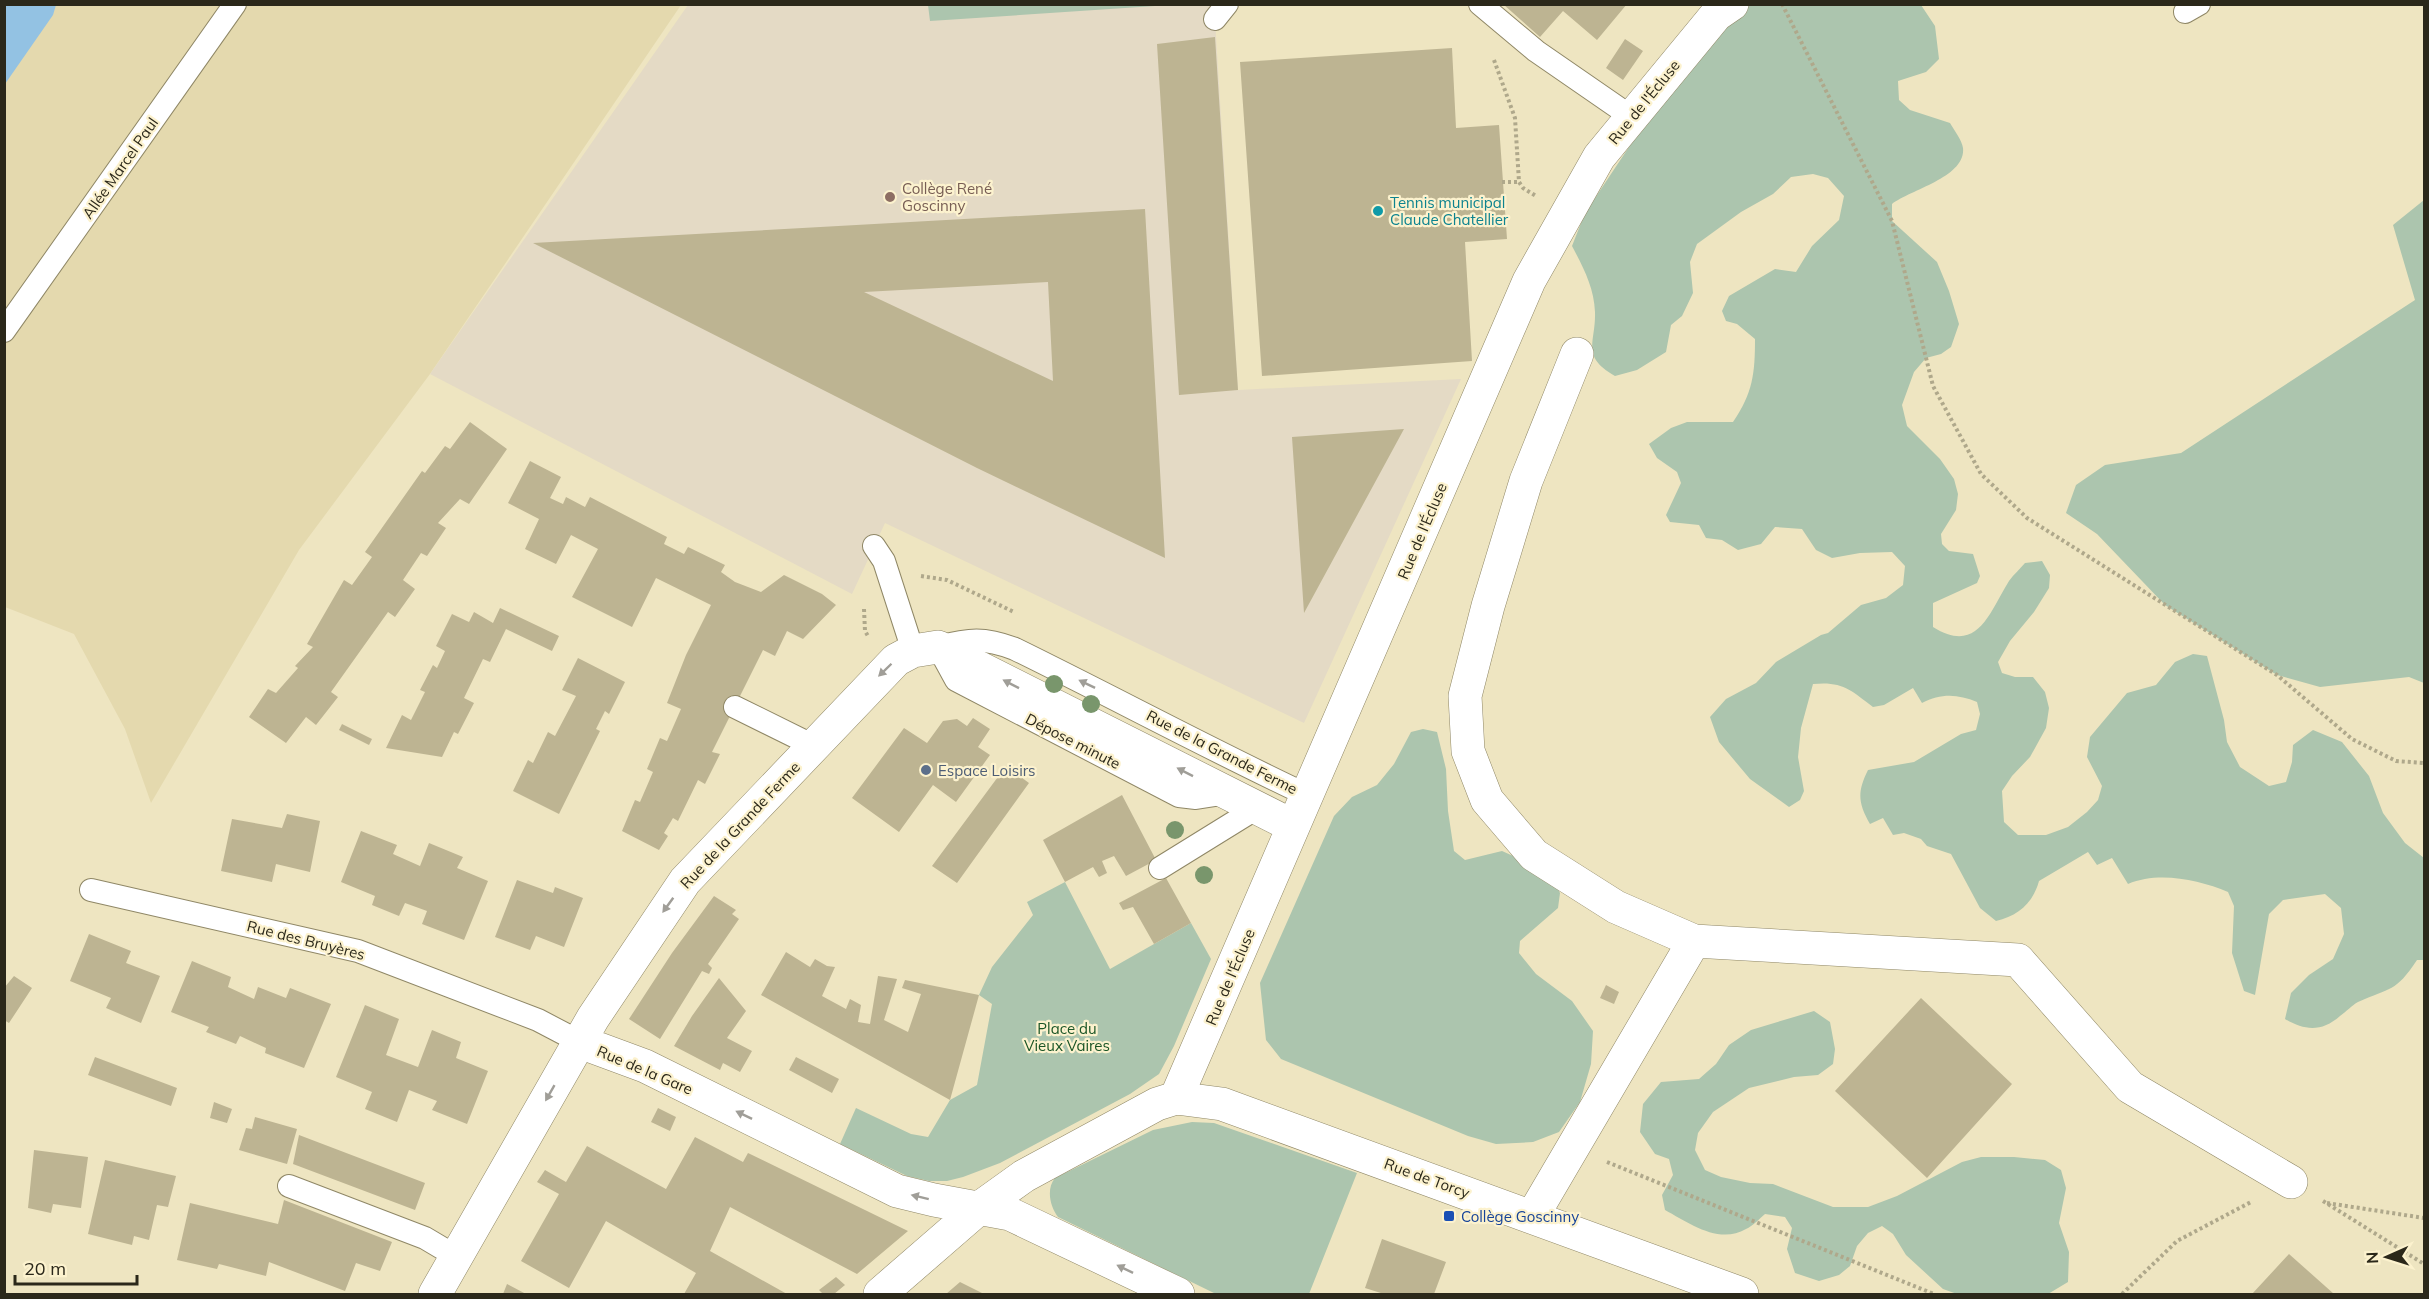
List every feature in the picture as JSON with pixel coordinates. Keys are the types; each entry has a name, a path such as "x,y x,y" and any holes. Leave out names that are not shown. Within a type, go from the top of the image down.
{"street":[{"name":"Rue de l'Écluse","path":"1176,1098 1529,281 1599,157 1633,118 1720,8"},
{"path":"1577,354 1526,481 1488,606 1466,696 1468,751 1487,800 1534,855 1616,907 1694,941 2018,960 2130,1088 2291,1182"},
{"path":"926,649 1293,826"},
{"name":"Rue de la Grande Ferme","path":"580,1042 685,881 882,673 896,660 926,649"},
{"path":"1532,1217 1694,941"},
{"name":"Rue de la Gare","path":"435,1294 580,1042 645,1066 897,1191 978,1209"},
{"path":"880,1294 978,1209 1024,1176 1156,1104 1176,1098"},
{"name":"Rue de Torcy","path":"1176,1098 1222,1104 1743,1294"},
{"path":"978,1209 1010,1214 1178,1294"}],"lane":[{"name":"Allée Marcel Paul","path":"4,331 235,4"},
{"path":"1482,6 1536,51 1633,118"},
{"path":"874,546 884,561 926,649"},
{"name":"Rue de la Grande Ferme","path":"926,649 969,638 995,641 1140,710 1242,764 1307,795"},
{"path":"735,707 814,746"},
{"path":"1160,868 1257,808"},
{"name":"Rue des Bruyères","path":"91,890 358,951 538,1020 580,1042"},
{"path":"289,1186 425,1239 457,1257"}],"path":[{"path":"1782,4 1892,221 1933,387 1981,474 2026,518 2277,675 2352,739 2396,761 2424,763"},
{"path":"1482,6 1480,19 1515,118 1519,182 1530,193 1569,212"},
{"path":"1502,182 1519,182"},
{"path":"1572,1148 1934,1294"},
{"path":"2122,1294 2177,1241 2291,1182 2424,1264"},
{"path":"2324,1202 2424,1218"}],"shaded area":[{"name":"Collège René Goscinny","path":"1214,4 1238,390 1461,379 1304,723 885,523 852,594 430,374 688,5"},
{"path":"4,5 681,5 430,374 299,550 151,803 125,729 74,634 5,607"}],"green space":[{"path":"1170,4 930,21 928,5"},
{"path":"1744,5 1921,5 1935,26 1939,59 1926,72 1898,81 1899,100 1910,110 1950,123 1960,138 1963,148 1962,158 1947,175 1892,204 1892,221 1937,262 1959,324 1951,347 1941,354 1926,358 1914,372 1902,405 1907,426 1940,459 1954,479 1958,494 1956,510 1941,534 1942,544 1949,551 1973,554 1980,576 1977,583 1933,603 1933,627 1948,634 1961,636 1972,633 1988,617 2009,581 2025,563 2042,561 2050,575 2049,588 2034,612 2010,641 1998,662 2002,673 2015,677 2033,677 2045,692 2049,708 2046,728 2030,757 2012,776 2002,791 2004,822 2018,835 2046,835 2068,827 2087,812 2098,800 2102,786 2087,757 2090,737 2127,693 2156,685 2175,662 2193,654 2207,656 2224,720 2227,742 2240,767 2269,786 2286,782 2292,762 2293,745 2313,730 2342,742 2369,776 2383,813 2405,843 2424,858 2424,960 2417,960 2392,988 2358,1002 2327,1025 2306,1028 2292,1023 2285,1019 2291,993 2309,975 2333,959 2344,934 2341,908 2325,894 2283,900 2269,914 2255,995 2244,991 2232,953 2234,906 2228,892 2179,879 2153,878 2128,884 2112,858 2097,865 2088,852 2039,881 2029,902 2018,912 1996,921 1980,908 1951,854 1927,846 1921,839 1904,833 1893,835 1883,818 1870,824 1860,797 1868,770 1914,762 1961,734 1976,730 1980,714 1977,702 1970,699 1943,696 1922,703 1913,688 1884,705 1873,707 1839,685 1813,684 1801,728 1798,757 1804,791 1800,800 1789,807 1750,779 1719,742 1710,717 1726,699 1756,683 1776,662 1828,633 1861,605 1886,598 1903,585 1905,566 1892,552 1860,553 1832,558 1816,550 1802,529 1775,527 1761,544 1738,550 1722,540 1706,538 1699,525 1670,522 1666,515 1681,483 1677,472 1657,458 1649,444 1671,428 1687,422 1733,422 1740,412 1749,392 1755,339 1737,324 1726,321 1722,311 1729,296 1775,269 1796,272 1812,246 1839,220 1844,196 1828,178 1813,174 1791,177 1773,194 1741,212 1697,244 1690,262 1693,293 1682,316 1671,325 1666,352 1637,370 1615,376 1597,362 1594,355 1592,348 1595,323 1593,294 1572,246 1585,213 1633,141 1720,28"},
{"path":"2424,200 2424,683 2409,677 2320,687 2277,675 2165,605 2097,534 2066,513 2076,485 2105,465 2181,453 2415,300 2393,225"},
{"path":"1423,729 1437,732 1446,769 1448,811 1454,851 1465,860 1502,851 1549,872 1560,893 1558,908 1520,941 1519,953 1536,974 1572,1001 1593,1031 1591,1064 1580,1102 1559,1132 1533,1142 1496,1144 1468,1136 1281,1059 1266,1040 1260,983 1334,816 1352,797 1377,785 1394,764 1411,732"},
{"name":"Place du Vieux Vaires","path":"1065,882 1110,969 1191,923 1211,959 1174,1046 1159,1074 1130,1094 1000,1163 947,1181 929,1181 907,1176 840,1144 856,1108 911,1134 928,1137 950,1100 977,1085 992,1004 979,995 992,967 1033,915 1027,902"},
{"path":"1814,1011 1830,1022 1835,1049 1833,1064 1818,1075 1794,1077 1749,1088 1713,1112 1698,1133 1695,1150 1705,1170 1721,1177 1750,1183 1773,1184 1833,1207 1868,1207 1897,1196 1962,1162 1981,1157 2045,1160 2061,1170 2066,1188 2059,1223 2069,1252 2068,1282 2048,1294 1957,1294 1943,1289 1906,1255 1893,1234 1882,1226 1868,1233 1857,1246 1850,1266 1839,1275 1819,1281 1795,1273 1787,1249 1792,1228 1785,1217 1765,1214 1749,1228 1725,1235 1694,1226 1665,1210 1662,1195 1673,1175 1669,1159 1655,1154 1640,1132 1643,1104 1661,1082 1699,1079 1716,1064 1729,1045 1751,1030"},
{"path":"1192,1122 1214,1123 1357,1173 1309,1294 1216,1294 1058,1217 1050,1198 1052,1182 1055,1178 1153,1130"}],"water":[{"path":"5,4 56,5 53,15 5,84"}],"building":[{"path":"1503,4 1627,4 1597,40 1563,11 1540,37"},
{"path":"1215,37 1238,390 1179,395 1157,44"},
{"path":"1625,39 1643,51 1623,80 1606,68"},
{"name":"Tennis municipal Claude Chatellier","path":"1452,48 1456,128 1499,125 1507,239 1465,242 1472,361 1262,376 1240,62"},
{"path":"1145,209 1165,558 977,468 533,243","holes":["1048,282 1053,381 864,292"]},
{"path":"470,422 507,449 469,504 460,499 438,523 446,528 427,556 421,553 403,580 415,589 395,617 388,612 331,692 338,697 316,725 306,717 286,743 249,717 268,689 276,693 298,668 295,666 313,647 307,644 344,580 352,585 372,557 365,552 422,471 425,473 445,446 450,449"},
{"path":"1404,429 1316,591 1304,613 1292,437"},
{"path":"530,461 561,477 550,498 563,504 566,497 585,507 590,497 667,537 664,544 684,554 688,547 725,565 721,572 735,582 761,592 784,575 822,594 836,605 803,639 787,631 775,656 763,650 712,752 720,754 705,784 698,780 678,821 673,818 664,833 668,836 659,850 622,831 635,800 640,802 653,772 647,769 660,738 667,741 681,709 667,703 686,655 711,605 656,578 632,627 572,597 598,549 571,535 556,564 525,549 539,519 508,503"},
{"path":"500,608 559,636 552,651 506,629 490,662 483,659 464,698 474,703 458,734 454,732 442,757 386,748 402,715 411,720 425,692 420,690 433,665 437,668 445,651 436,646 452,614 469,622 474,612 493,623"},
{"path":"578,658 625,682 609,714 605,711 596,729 600,731 559,814 513,791 528,760 533,763 548,732 555,736 576,696 562,690"},
{"name":"Espace Loisirs","path":"973,718 990,729 978,747 990,755 956,802 933,785 899,832 852,798 904,728 927,743 943,721 957,719 967,726"},
{"path":"342,724 372,739 369,745 339,730"},
{"path":"1006,766 1029,783 957,883 932,866"},
{"path":"1122,795 1156,860 1126,876 1114,856 1102,861 1107,873 1099,877 1093,867 1065,882 1043,840"},
{"path":"287,814 320,821 310,872 276,864 272,882 221,871 232,819 282,828"},
{"path":"361,831 397,845 393,854 420,866 429,843 463,857 457,868 488,881 464,940 422,924 427,911 405,903 399,916 372,905 375,896 341,882"},
{"path":"1166,878 1191,923 1154,944 1133,907 1123,910 1119,903"},
{"path":"517,880 553,893 555,887 583,898 564,947 536,936 530,950 495,937"},
{"path":"714,896 736,910 732,914 739,919 708,964 712,968 709,974 702,971 660,1039 629,1019 672,953"},
{"path":"89,934 131,951 126,963 160,976 141,1023 106,1008 111,998 70,981"},
{"path":"786,952 810,967 815,959 827,966 835,967 822,996 846,1009 850,999 861,1005 858,1022 870,1024 878,976 897,979 884,1020 908,1032 921,994 902,988 905,980 979,995 950,1100 761,995"},
{"path":"192,961 231,977 228,987 254,999 258,987 286,998 290,988 331,1004 304,1068 265,1053 266,1048 240,1036 236,1044 206,1032 209,1027 171,1012"},
{"path":"14,976 32,988 9,1023 4,1020 4,988"},
{"path":"719,978 746,1011 727,1038 752,1051 740,1072 723,1063 720,1070 674,1046"},
{"path":"1606,985 1619,992 1614,1004 1600,998"},
{"path":"1921,998 2012,1084 1927,1178 1835,1091"},
{"path":"365,1005 399,1019 386,1055 418,1067 432,1030 461,1042 456,1058 488,1071 467,1124 432,1110 437,1101 409,1090 397,1122 365,1109 372,1092 336,1077"},
{"path":"95,1057 177,1088 171,1106 88,1075"},
{"path":"796,1057 839,1079 832,1093 789,1070"},
{"path":"214,1102 232,1109 227,1123 210,1118"},
{"path":"658,1108 676,1117 670,1131 651,1122"},
{"path":"255,1117 297,1129 287,1164 239,1150 246,1128 252,1129"},
{"path":"299,1135 425,1183 415,1210 293,1164"},
{"path":"695,1137 743,1162 748,1153 908,1231 857,1274 730,1207 710,1251 787,1294 684,1294 696,1273 606,1221 569,1288 521,1261 559,1194 537,1182 545,1170 566,1182 587,1146 666,1189"},
{"path":"34,1150 88,1157 81,1208 53,1204 51,1213 28,1208"},
{"path":"105,1160 176,1176 168,1207 157,1205 149,1240 134,1236 132,1245 88,1234"},
{"path":"284,1200 392,1242 380,1271 356,1263 345,1291 269,1262 266,1276 219,1264 217,1269 177,1260 190,1203 278,1224"},
{"path":"1382,1239 1446,1262 1434,1294 1384,1294 1365,1288"},
{"path":"2289,1254 2334,1294 2252,1294"},
{"path":"836,1277 845,1285 834,1294 823,1294 819,1290"},
{"path":"960,1282 984,1294 946,1294"},
{"path":"507,1284 526,1294 503,1294"}],"place":[{"name":"Collège René Goscinny","path":"890,197"},
{"name":"Tennis municipal Claude Chatellier","path":"1378,211"},
{"name":"Espace Loisirs","path":"926,770"},
{"name":"Collège Goscinny","path":"1449,1216"}]}
